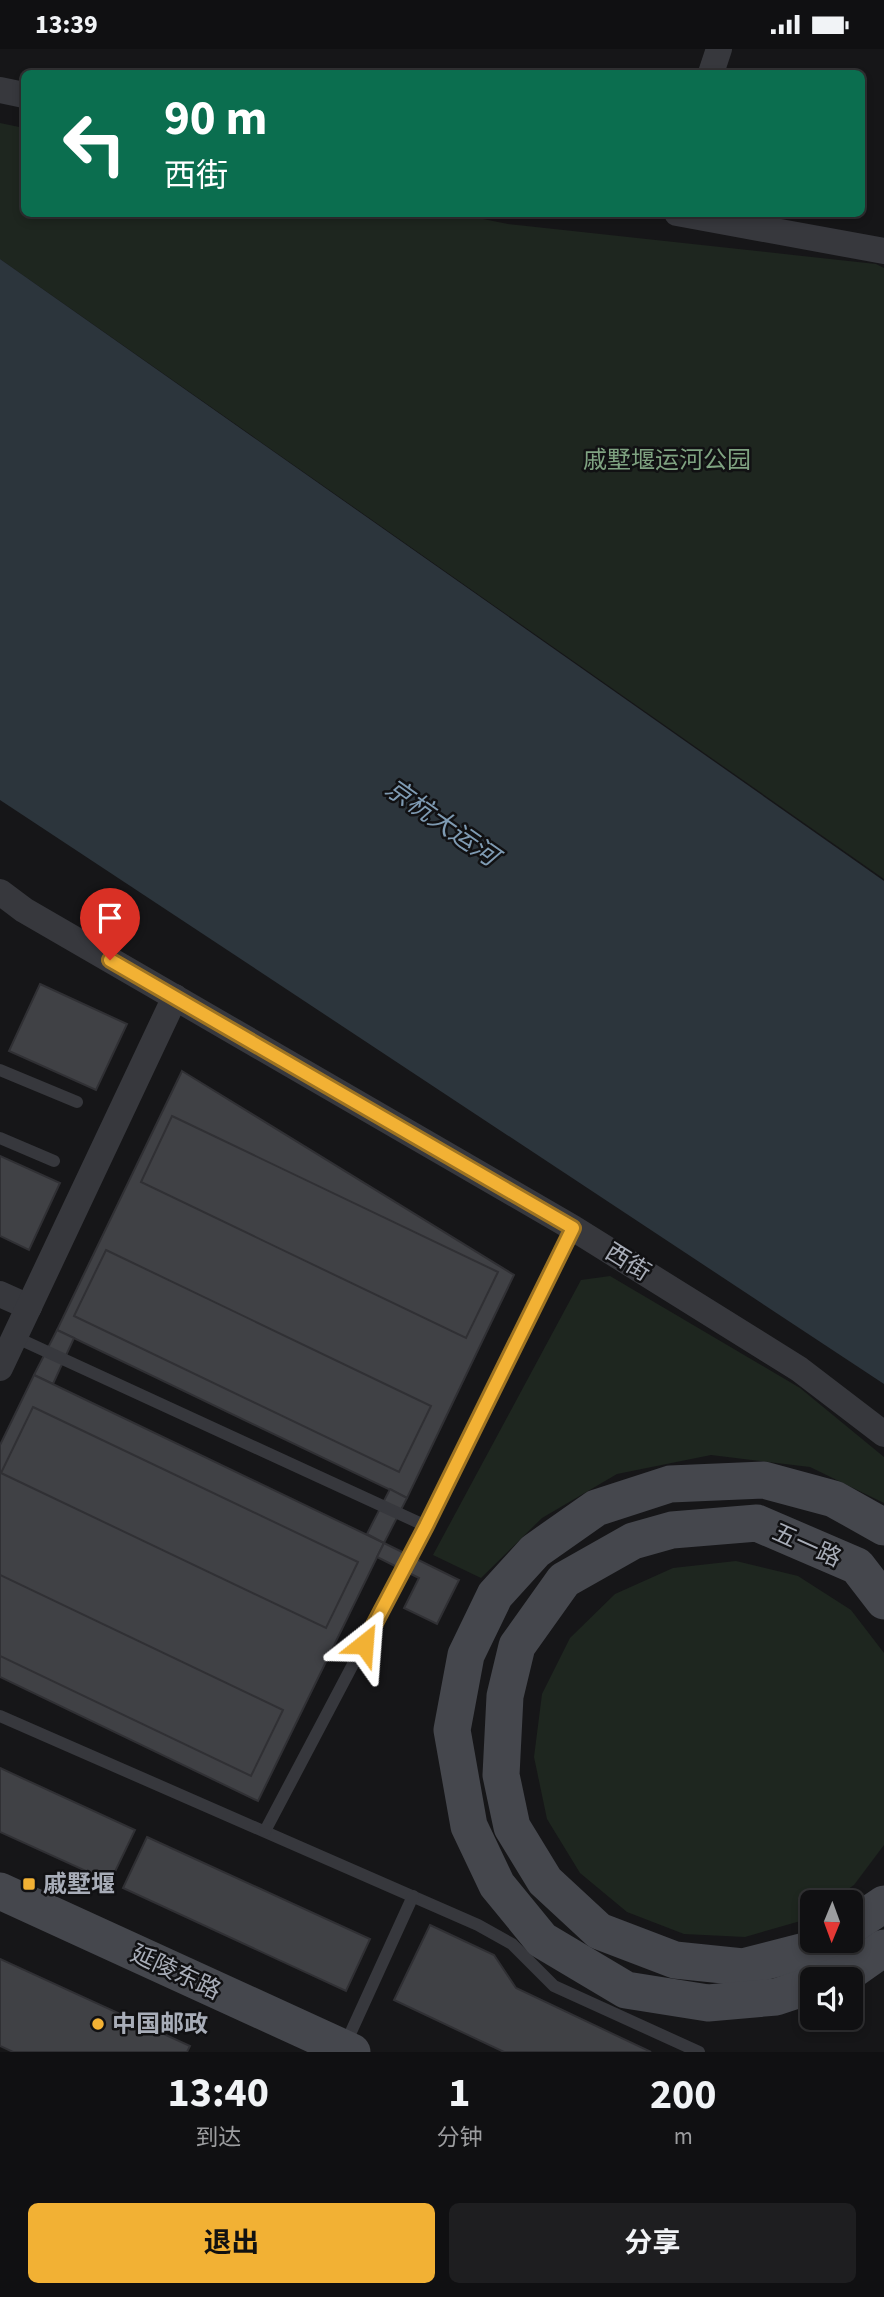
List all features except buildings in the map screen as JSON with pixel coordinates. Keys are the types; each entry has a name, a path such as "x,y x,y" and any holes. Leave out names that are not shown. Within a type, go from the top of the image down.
{"main road":[{"name":"五一路","path":"800,1989 776,1997 708,2003 626,1990 542,1940 497,1885 469,1826 452,1730 466,1655 495,1595 536,1551 596,1508 670,1484 764,1480 834,1499 884,1527"},
{"name":"五一路","path":"800,1952 743,1967 674,1960 599,1931 545,1881 512,1827 501,1775 505,1696 517,1646 564,1580 633,1541 672,1530 757,1523 857,1566 884,1601"},
{"name":"延陵东路","path":"0,1891 348,2050"},
{"path":"863,1918 884,1904"},
{"path":"857,1967 884,1948"}],"street":[{"path":"712,70 719,49"},
{"path":"0,90 21,94"},
{"path":"699,217 884,251"},
{"name":"西街","path":"0,892 24,910 573,1228 799,1369 884,1434"},
{"path":"0,1368 174,997"},
{"path":"0,1294 29,1307"}],"lane":[{"path":"0,1070 77,1102"},
{"path":"0,1138 54,1161"},
{"path":"265,1831 426,1526 573,1228"},
{"path":"15,1336 426,1526"},
{"path":"0,1716 413,1896 512,1944 554,1986 699,2052"},
{"path":"348,2050 413,1896"}],"green space":[{"name":"戚墅堰运河公园","path":"0,123 21,127 21,217 473,217 508,224 876,264 884,268 884,879 0,259"},
{"path":"610,1276 800,1388 884,1457 884,1503 810,1467 711,1455 617,1474 542,1518 481,1578 433,1555 581,1280"},
{"path":"736,1561 798,1576 851,1610 884,1653 884,1845 854,1885 847,1890 800,1890 800,1921 745,1937 684,1934 627,1912 580,1873 547,1819 534,1757 542,1694 570,1638 615,1594 673,1568"}],"water":[{"name":"京杭大运河","path":"0,259 884,881 884,1384 0,800"}],"place":[{"name":"戚墅堰","path":"29,1884"},
{"name":"中国邮政","path":"98,2024"}],"route":[{"path":"110,960 573,1228 426,1526 364,1644"}]}
